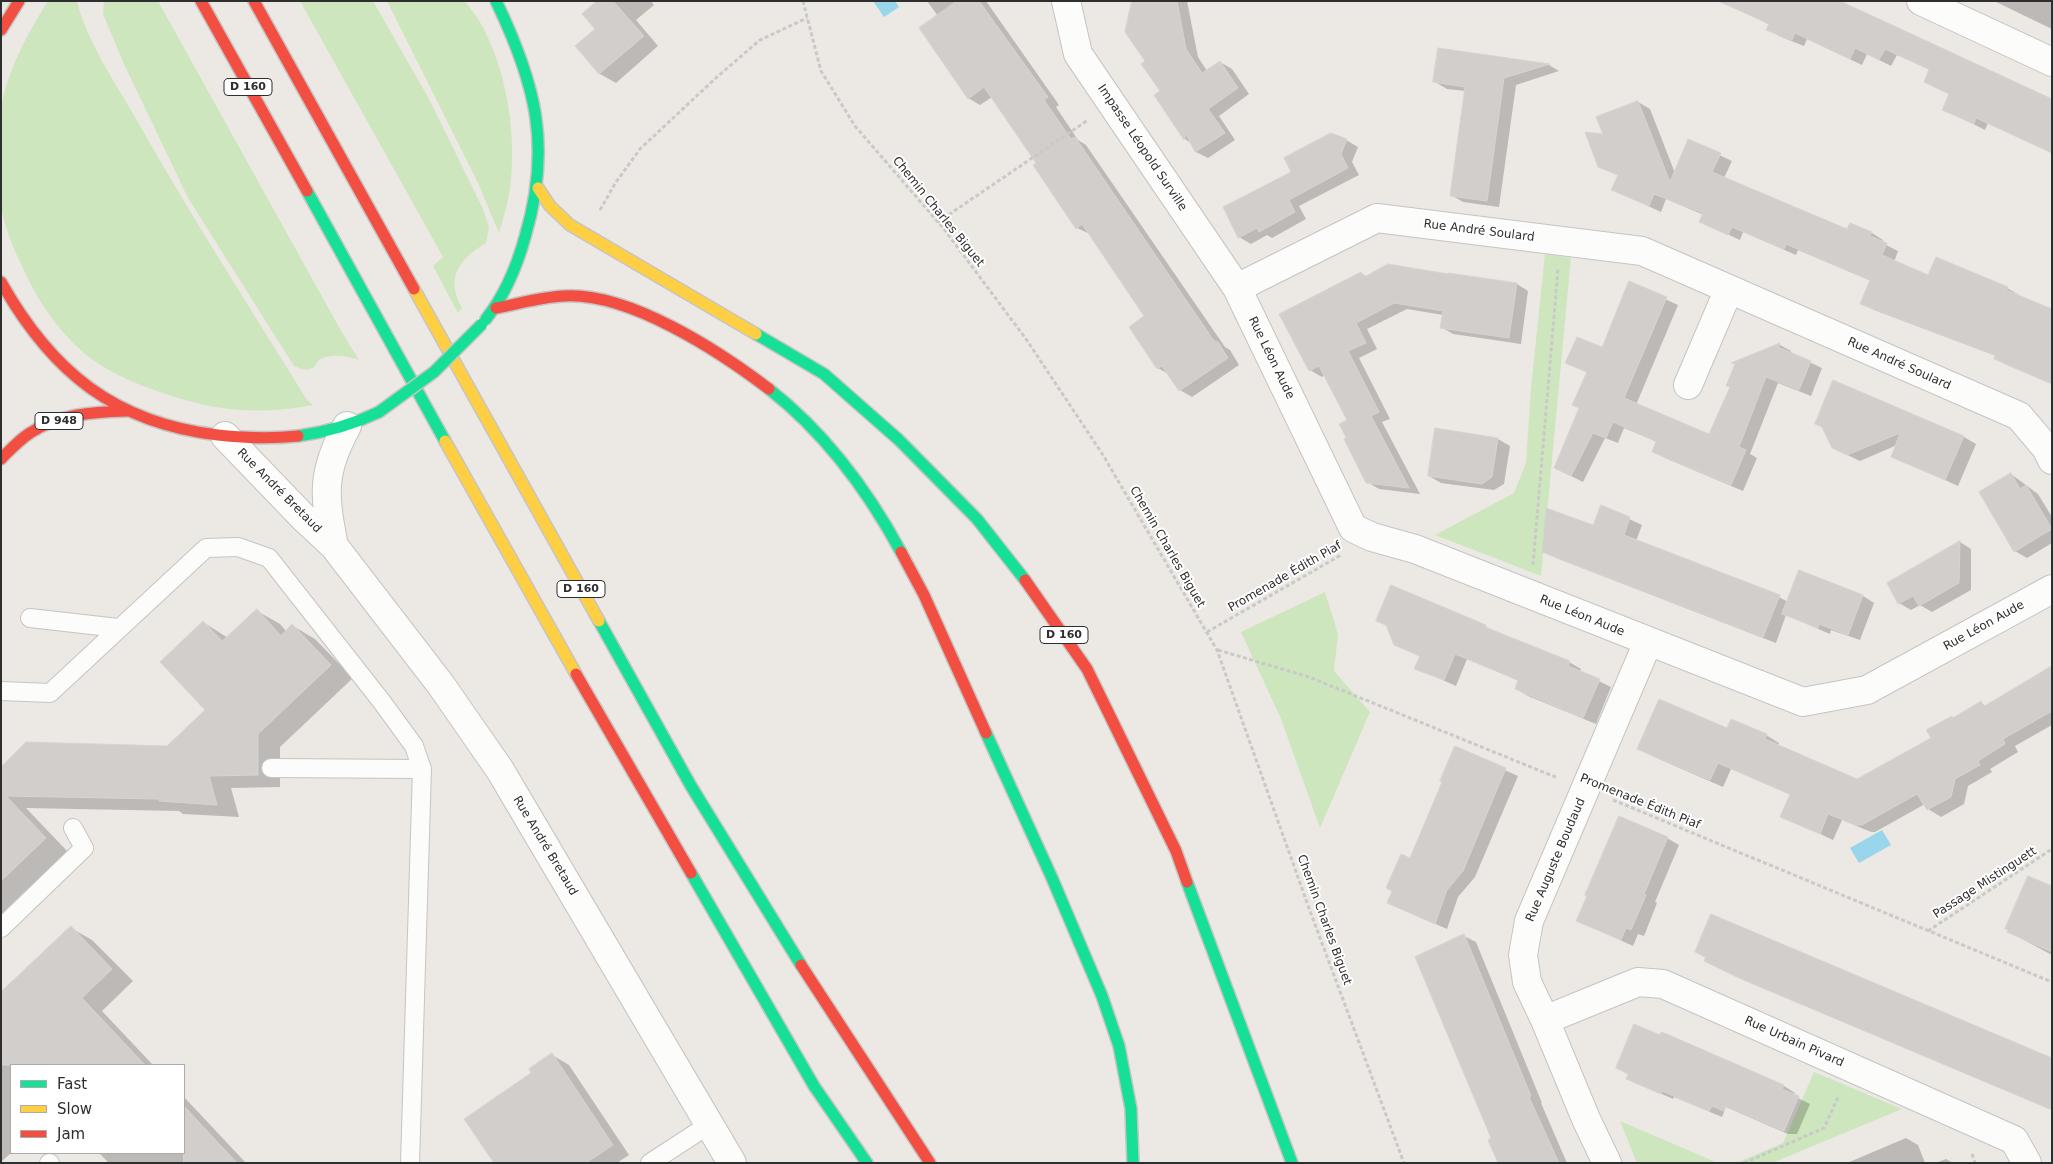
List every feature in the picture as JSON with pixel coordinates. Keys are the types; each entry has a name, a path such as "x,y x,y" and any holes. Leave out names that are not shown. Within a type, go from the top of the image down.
{"highway":[{"path":"1,30 19,1"},
{"name":"D 160","path":"201,1 546,623 814,1086 867,1163"},
{"name":"D 160","path":"254,1 690,786 762,905 858,1056 930,1163"},
{"path":"1,282 25,322 48,350 96,392 128,411 167,425 225,436 265,438 306,436 347,426 378,412 407,394 437,371 462,348 496,308 515,268 526,233 538,188 540,144 533,103 508,24 496,1"},
{"name":"D 160","path":"538,188 550,206 570,225 824,374 899,440 977,519 1026,581 1087,669 1176,850 1292,1163"},
{"path":"496,308 564,296 592,298 617,304 664,323 708,347 750,375 791,407 830,449 868,496 896,543 928,604 1052,878 1102,996 1118,1046 1131,1109 1133,1163"},
{"name":"D 948","path":"1,459 30,433 52,422 96,412 128,411"}],"street":[{"name":"Impasse Léopold Surville","path":"1066,1 1078,54 1237,288"},
{"path":"1921,1 2052,62"},
{"name":"Rue André Soulard","path":"1237,288 1377,218 1642,251 2019,416 2046,448 2052,460"},
{"name":"Rue Léon Aude","path":"1237,288 1354,528 1372,537 1415,549 1803,702 1867,690 2052,589"},
{"path":"1688,384 1729,289"},
{"name":"Rue André Bretaud","path":"334,546 326,504 326,482 338,443 347,426"},
{"name":"Rue André Bretaud","path":"225,436 304,518 334,546 441,685 500,770 732,1163"},
{"name":"Rue Auguste Boudaud","path":"1607,1163 1527,982 1522,955 1530,920 1648,642"},
{"name":"Rue Urbain Pivard","path":"1545,1020 1638,982 1663,984 2014,1140 2027,1163"}],"lane":[{"path":"1,691 50,693 206,548 238,547 269,558 382,702 414,746 422,769 410,1163"},
{"path":"30,618 118,628"},
{"path":"271,768 422,769"},
{"path":"1,928 84,848 73,828"},
{"path":"650,1163 710,1124"}],"path":[{"name":"Chemin Charles Biguet","path":"803,1 821,71 855,126 938,222 1026,339 1103,455 1217,650 1310,911 1404,1163"},
{"path":"585,234 616,182 640,149 718,76 760,40 807,18"},
{"path":"938,222 1112,104"},
{"path":"1530,595 1561,241"},
{"name":"Promenade Édith Piaf","path":"1207,632 1372,537"},
{"name":"Promenade Édith Piaf","path":"1217,650 1309,677 1586,789 2052,982"},
{"name":"Passage Mistinguett","path":"1927,931 2052,849"},
{"path":"1744,1163 1824,1128 1851,1068"}],"green space":[{"path":"48,1 77,1 94,46 176,188 307,400 313,405 290,409 227,409 165,394 112,372 97,363 64,333 47,312 14,249 2,211 1,121 3,97 11,71 34,24"},
{"path":"104,1 158,1 359,360 344,356 328,356 319,360 314,367 306,370 294,366 188,198 124,64 103,14"},
{"path":"300,1 373,1 429,99 483,209 489,227 486,243 468,256 457,270 455,287 462,308 458,313 433,266 443,257"},
{"path":"387,1 465,1 483,27 504,85 511,126 512,168 510,188 499,233 478,183"},
{"path":"1545,254 1571,258 1541,576 1435,535 1514,493 1526,463 1531,388"},
{"path":"1325,592 1338,634 1334,671 1370,712 1320,828 1281,719 1241,632"},
{"path":"1814,1072 1902,1109 1772,1163 1736,1163 1783,1143"},
{"path":"1620,1121 1718,1163 1637,1163"}],"water":[{"path":"873,1 895,1 899,7 884,17"},
{"path":"1882,830 1891,845 1859,863 1850,848"}],"building":[{"path":"597,1 613,1 644,36 599,74 575,46 595,29 582,14"},
{"path":"957,1 979,1 1048,97 1044,100 1071,139 1075,137 1214,341 1218,342 1228,358 1179,391 1162,366 1157,369 1129,327 1144,316 1082,224 1076,229 1033,165 1036,163 984,87 968,99 919,28"},
{"path":"1132,1 1177,1 1186,49 1202,73 1220,61 1238,88 1208,109 1225,133 1195,152 1186,134 1184,140 1154,95 1160,91 1141,64 1145,61 1125,32"},
{"path":"1718,1 1840,1 2052,99 2052,153 1976,118 1974,124 1942,110 1949,94 1924,82 1929,69 1885,49 1879,60 1855,48 1850,59 1795,33 1792,40 1766,30 1769,24"},
{"path":"1438,48 1550,64 1504,78 1487,201 1450,196 1465,87 1433,82"},
{"path":"1638,101 1670,182 1688,139 1721,153 1712,172 1847,229 1850,223 1872,232 1870,236 1887,243 1882,255 1928,275 1936,257 2008,287 2006,290 2052,309 2052,384 1994,359 1995,355 1860,304 1870,280 1786,244 1784,249 1732,227 1728,235 1699,222 1703,213 1654,194 1649,206 1611,190 1618,175 1598,167 1585,132 1603,134 1596,117"},
{"path":"1331,133 1347,139 1341,154 1348,168 1289,200 1295,212 1259,232 1257,228 1238,238 1223,207 1291,172 1284,158"},
{"path":"1388,264 1517,283 1509,338 1440,328 1443,311 1394,303 1356,323 1366,343 1348,351 1379,412 1371,416 1409,488 1366,483 1344,439 1346,437 1339,424 1347,420 1319,366 1309,371 1279,314 1361,272 1364,277"},
{"path":"1629,281 1667,297 1624,398 1709,434 1730,387 1726,386 1735,364 1731,363 1780,343 1778,347 1811,361 1799,390 1766,377 1739,447 1746,450 1731,485 1652,452 1656,441 1613,422 1606,438 1593,433 1571,476 1554,468 1579,408 1572,405 1587,372 1565,363 1577,337 1602,347"},
{"path":"1833,380 1964,436 1945,480 1891,457 1900,433 1847,455 1832,448 1822,427 1815,424"},
{"path":"1435,428 1498,438 1492,477 1482,484 1428,476"},
{"path":"2011,473 2020,489 2026,485 2052,529 2014,552 1979,492"},
{"path":"1601,505 1630,517 1624,535 1780,595 1763,637 1542,552 1546,508 1593,525"},
{"path":"1960,541 1959,583 1919,606 1913,596 1898,604 1887,583"},
{"path":"1799,570 1863,595 1848,635 1819,624 1818,628 1782,614"},
{"path":"1391,585 1486,625 1485,627 1570,661 1568,666 1600,679 1583,718 1515,689 1518,680 1455,654 1444,680 1414,669 1420,656 1394,645 1386,625 1376,621"},
{"path":"257,609 281,636 292,624 331,665 258,734 258,775 209,776 217,805 159,801 160,799 6,796 46,838 1,881 1,767 26,742 167,746 205,710 160,662 203,621 222,641"},
{"path":"2052,666 2052,711 2003,739 2005,744 1978,761 1980,765 1955,779 1951,797 1927,810 1917,794 1862,825 1856,825 1828,814 1820,834 1780,817 1790,794 1718,763 1710,780 1637,749 1659,699 1727,728 1731,719 1767,734 1765,739 1857,779 1931,738 1926,730 1952,716 1953,718 1981,701 1984,706"},
{"path":"1455,746 1506,768 1463,871 1447,890 1435,924 1387,903 1392,891 1386,888 1401,854 1410,858"},
{"path":"1619,816 1668,837 1631,930 1626,928 1621,940 1576,921 1587,896 1585,895"},
{"path":"2028,876 2052,886 2052,952 2007,932 2008,930 2005,929"},
{"path":"1711,914 2052,1058 2052,1110 1739,978 1704,961 1706,957 1695,952"},
{"path":"71,926 112,969 82,998 144,1064 1,1065 1,992"},
{"path":"1464,934 1531,1096 1529,1097 1559,1163 1498,1163 1488,1140 1491,1138 1415,957"},
{"path":"1634,1024 1660,1035 1661,1032 1669,1035 1784,1085 1782,1089 1799,1096 1784,1131 1726,1106 1724,1111 1712,1106 1709,1111 1662,1091 1661,1094 1626,1079 1628,1074 1616,1068"},
{"path":"552,1053 613,1145 586,1163 494,1163 464,1119 531,1073 529,1069"},
{"path":"185,1107 237,1163 184,1163 185,1154"}],"traffic: fast":[{"path":"486,319 510,280 525,237 533,204 538,145 536,116 530,88 510,31 496,1"},
{"path":"307,191 445,441"},
{"path":"379,412 434,372 482,324"},
{"path":"756,334 824,374 899,440 977,519 1025,580"},
{"path":"769,389 826,443 859,485 901,552"},
{"path":"298,436 339,427 379,412"},
{"path":"599,621 691,786 801,965"},
{"path":"986,733 1052,878 1102,996 1119,1046 1131,1109 1133,1163"},
{"path":"691,873 814,1086 867,1163"},
{"path":"1187,882 1292,1163"}],"traffic: slow":[{"path":"538,188 550,206 570,225 756,334"},
{"path":"414,289 599,621"},
{"path":"445,441 576,674"}],"traffic: jam":[{"path":"1,30 19,1"},
{"path":"201,1 307,191"},
{"path":"254,1 414,289"},
{"path":"1,282 20,314 41,342 64,366 89,387 117,405 147,419 181,429 238,437 298,436"},
{"path":"496,308 538,299 564,296 589,297 616,304 672,327 725,358 769,389"},
{"path":"1,459 26,436 52,422 89,413 127,411"},
{"path":"901,552 924,595 986,733"},
{"path":"1025,580 1087,669 1176,851 1187,882"},
{"path":"576,674 691,873"},
{"path":"801,965 930,1163"}]}
